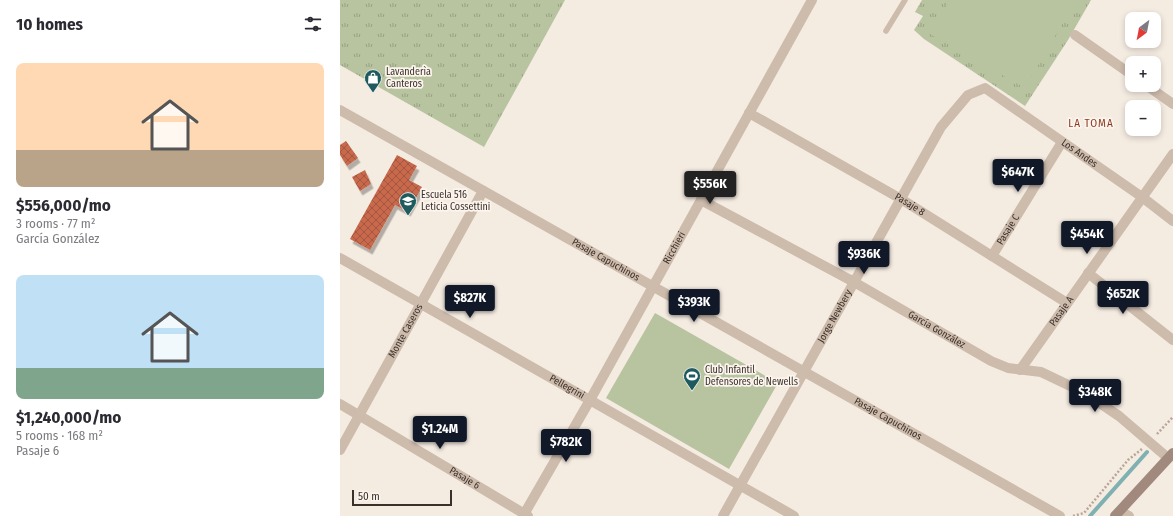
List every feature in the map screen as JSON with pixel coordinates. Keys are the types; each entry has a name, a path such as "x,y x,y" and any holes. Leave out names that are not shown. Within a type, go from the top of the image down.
{"main road":[{"path":"1121,514 1171,456"}],"street":[{"name":"Ricchieri","path":"525,515 812,0"},
{"path":"1075,35 1125,70"},
{"name":"Los Andes","path":"985,88 1142,197 1173,221"},
{"name":"Jorge Newbery","path":"723,516 941,127 968,95 985,88"},
{"path":"1156,92 1173,104"},
{"name":"Pasaje Capuchinos","path":"340,110 1060,516"},
{"name":"Pasaje 8","path":"749,113 901,199 1067,303"},
{"name":"Pasaje C","path":"992,256 1062,142"},
{"name":"Pasaje A","path":"1020,370 1173,154"},
{"name":"Monte Caseros","path":"340,450 483,191"},
{"name":"García González","path":"701,200 854,282 991,361 1008,368 1041,372 1085,393 1119,416 1150,442 1171,456"},
{"name":"Pellegrini","path":"340,258 794,516"},
{"path":"1088,273 1173,340"},
{"name":"Pasaje 6","path":"340,404 525,515"}],"lane":[{"path":"886,31 905,0"}],"path":[{"path":"1073,516 1084,513 1128,460 1150,442 1173,417"}],"green space":[{"path":"340,0 565,0 484,147 340,65"},
{"path":"922,0 1091,0 1068,40 1025,106 924,39 914,30 923,16 915,12"},
{"path":"950,0 1076,0 1025,88 930,34"},
{"name":"Club Infantil Defensores de Newells","path":"655,313 778,383 729,469 606,398"}],"building":[{"path":"346,141 358,158 347,166 340,155 340,145"},
{"path":"397,155 417,166 409,180 422,187 408,212 395,205 370,250 350,239"},
{"path":"365,170 371,184 360,191 352,177"}],"waterway":[{"path":"1090,516 1147,452"}],"place":[{"name":"Lavanderìa Canteros","path":"373,93"},
{"name":"Escuela 516 Leticia Cossettini","path":"408,216"},
{"name":"Club Infantil Defensores de Newells","path":"692,391"}],"district":[{"name":"LA TOMA","path":"1091,123"}]}
